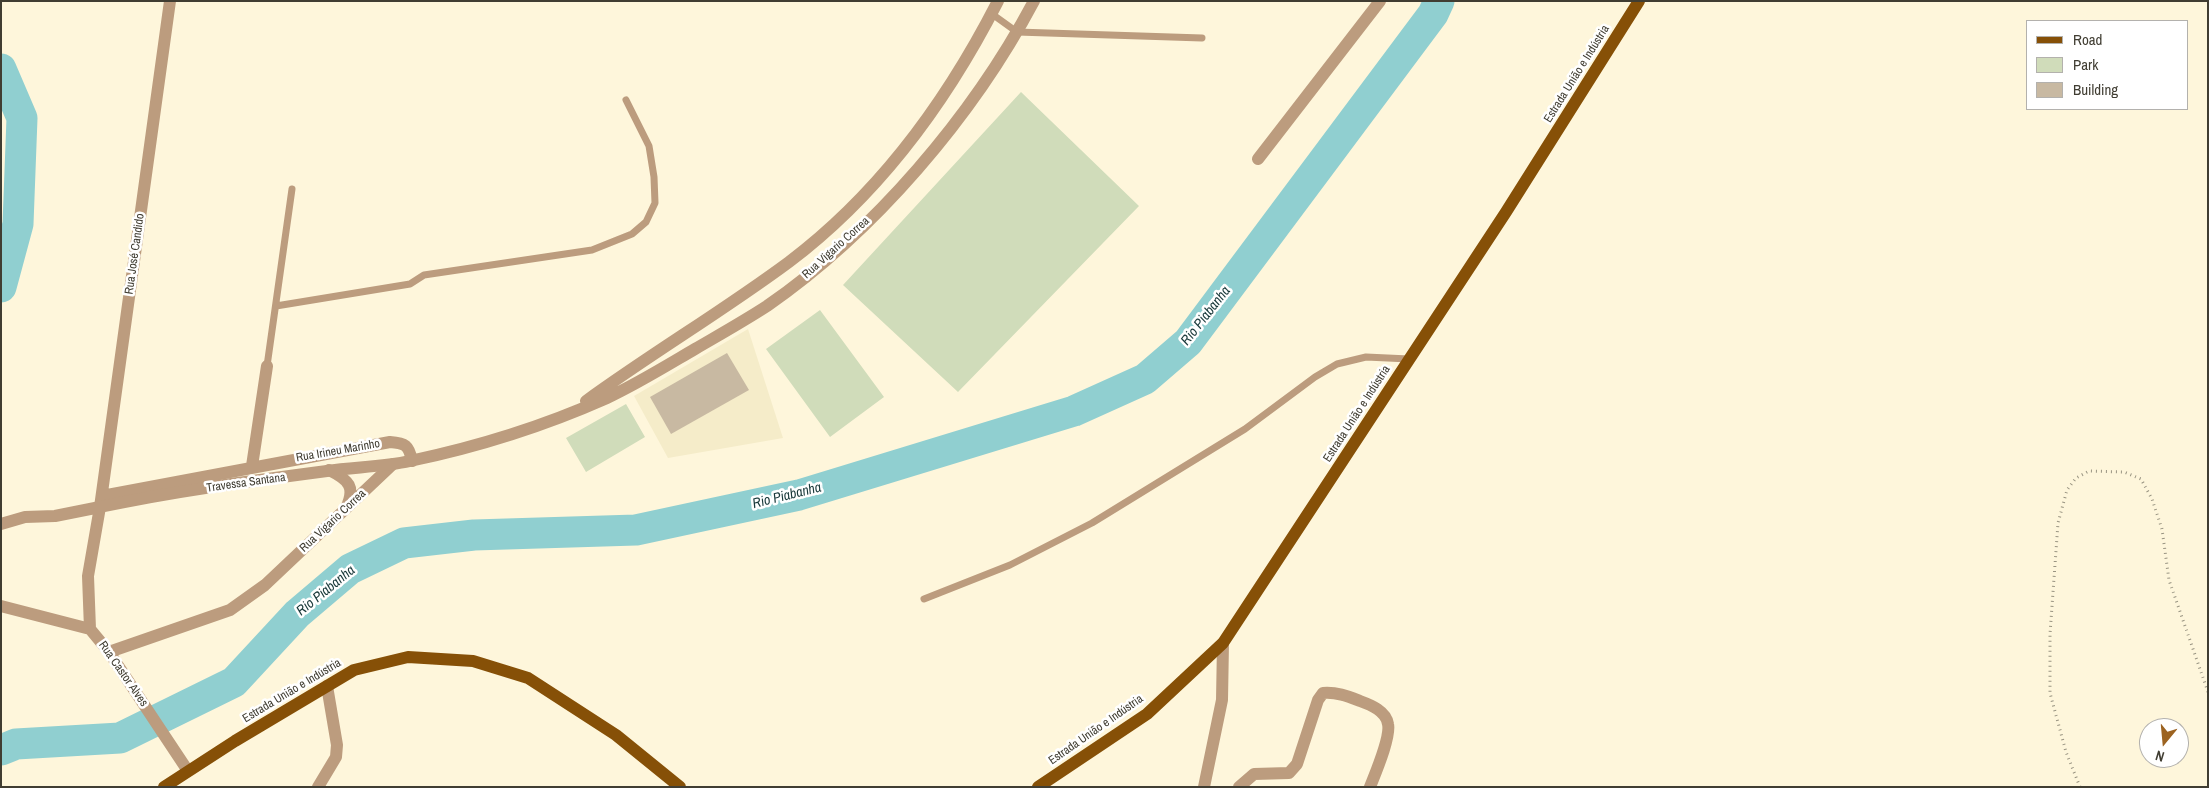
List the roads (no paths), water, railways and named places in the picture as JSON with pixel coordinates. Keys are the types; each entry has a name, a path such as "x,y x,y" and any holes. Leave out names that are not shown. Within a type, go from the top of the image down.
{"main road":[{"name":"Estrada União e Indústria","path":"1038,787 1147,714 1223,643 1512,204 1639,1"},
{"name":"Estrada União e Indústria","path":"164,787 354,670 408,657 473,661 528,678 616,735 680,787"}],"street":[{"name":"Rua José Candido","path":"90,629 88,576 101,501 170,1"},
{"name":"Rua Vigario Correa","path":"568,415 620,376 789,261 826,231 868,191 907,147 951,87 998,1"},
{"name":"Rua Vigario Correa","path":"109,652 230,610 265,585 393,464 412,461 505,436 568,415 610,397 766,306 798,282 866,223 906,180 960,118 1017,32 1034,1"},
{"path":"1258,159 1380,1"},
{"path":"789,261 798,282"},
{"path":"1,524 24,517 55,516 101,501 252,466 267,366"},
{"name":"Rua Irineu Marinho","path":"252,466 390,442 404,443 410,449 412,461"},
{"name":"Travessa Santana","path":"101,501 138,499 329,470 393,464"},
{"path":"329,470 343,477 349,484 350,499 346,508"},
{"name":"Rua Castor Alves","path":"1,606 90,629 109,652 188,771"},
{"path":"1204,787 1222,700 1223,643"},
{"path":"318,787 336,757 337,744 327,686"},
{"path":"1239,787 1254,774 1289,773 1297,764 1318,700 1323,693 1336,692 1375,707 1385,717 1389,725 1383,750 1370,787"}],"lane":[{"path":"992,14 1017,32 1202,38"},
{"path":"276,306 410,284 424,275 592,250 632,234 646,222 655,204 654,177 649,146 626,100"},
{"path":"267,366 292,190"},
{"path":"924,600 1010,564 1092,523 1246,429 1315,377 1337,364 1366,357 1410,359"}],"waterway":[{"name":"Rio Piabanha","path":"1,750 16,744 120,738 234,682 297,614 350,569 404,543 474,535 636,530 799,495 1074,411 1145,379 1188,342 1433,14 1439,1"},
{"path":"1,69 22,118 18,224 1,287"}]}
